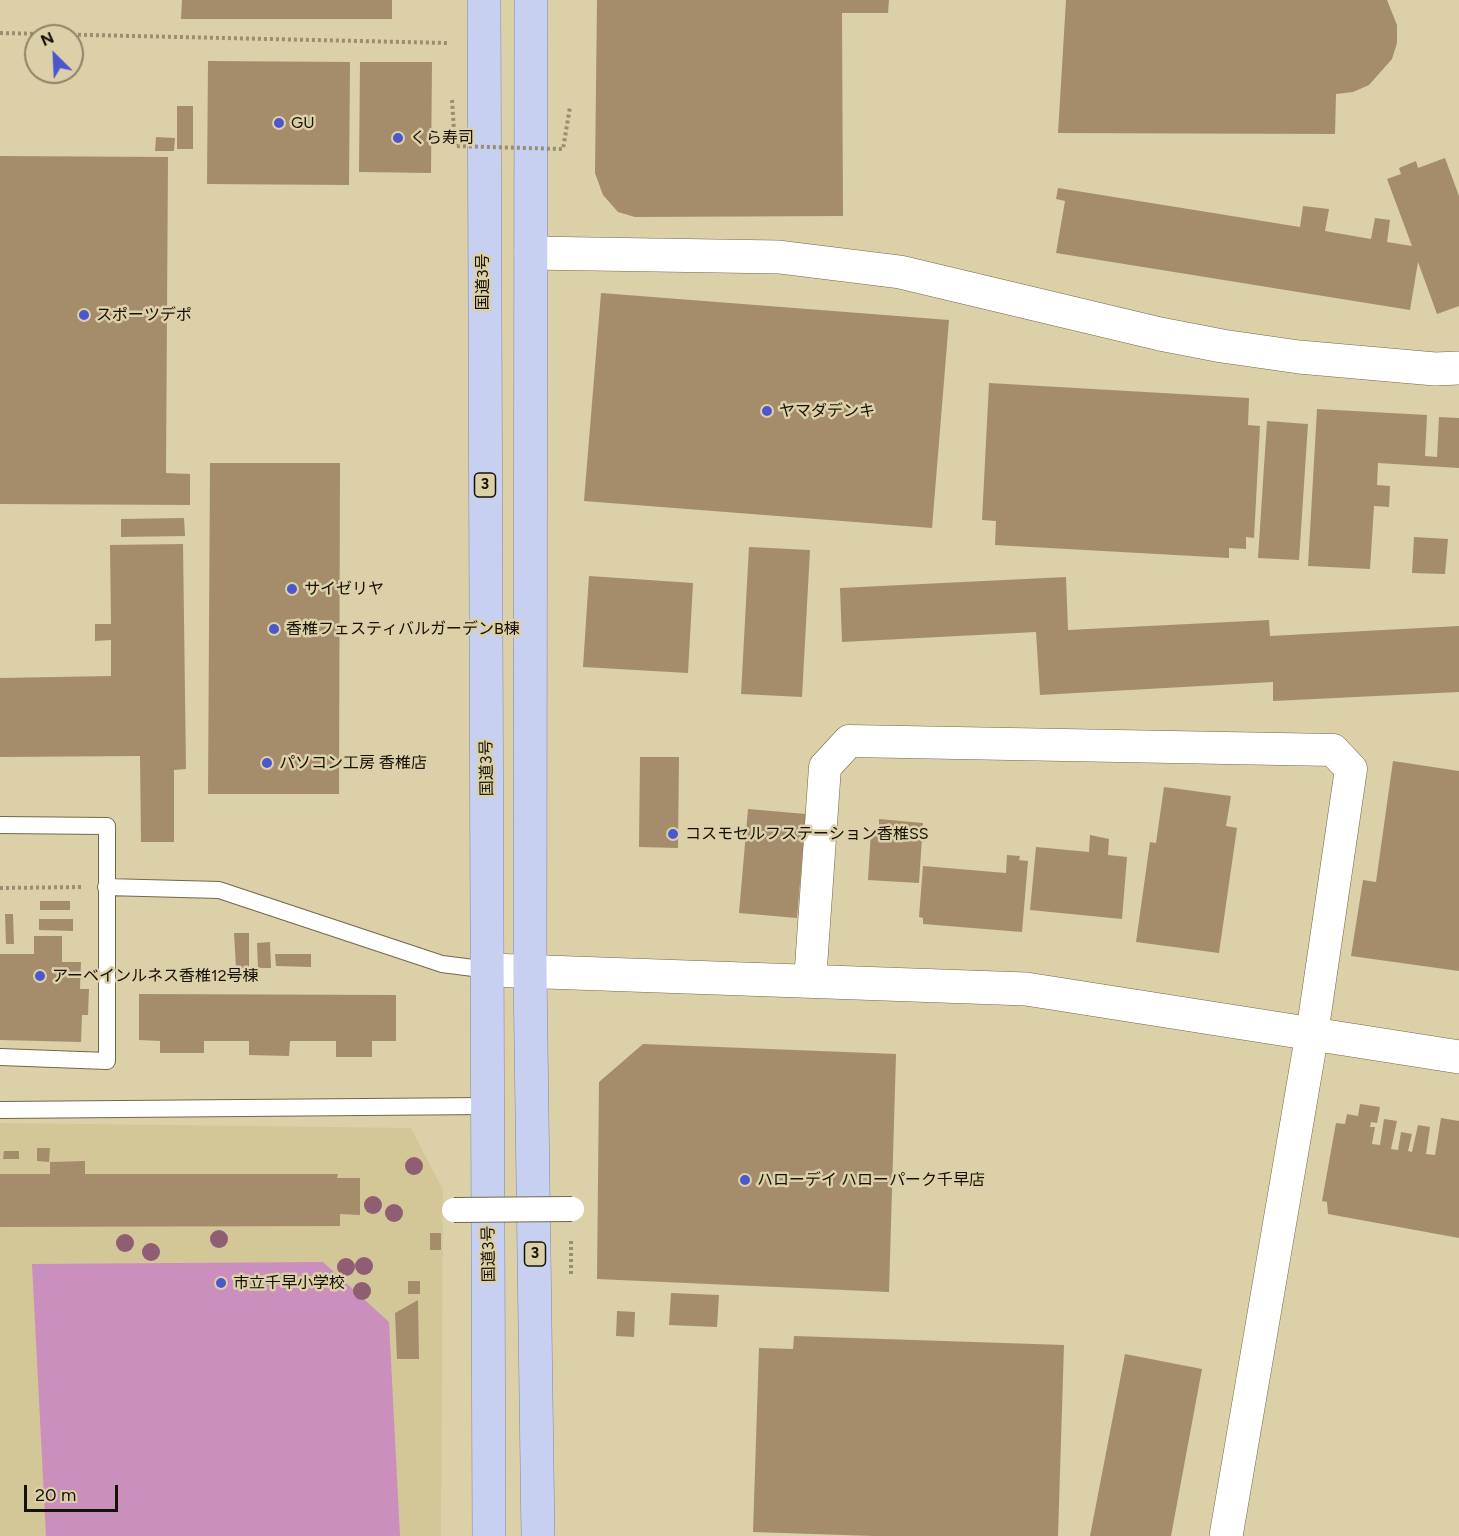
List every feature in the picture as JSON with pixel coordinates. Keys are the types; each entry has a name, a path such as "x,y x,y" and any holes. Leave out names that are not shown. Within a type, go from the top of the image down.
{"highway":[{"name":"国道3号","path":"484,0 483,299 489,970 486,1106 490,1305 489,1536"},
{"name":"3","path":"531,0 530,971 538,1536"}],"street":[{"path":"531,253 779,257 900,272 1160,334 1222,346 1299,357 1435,369 1459,368"},
{"path":"810,981 825,767 849,741 1333,750 1351,768 1312,1034 1226,1536"},
{"path":"489,970 1026,989 1459,1057"},
{"path":"454,1210 572,1209"}],"lane":[{"path":"0,825 107,826 107,1061 0,1056"},
{"path":"106,887 219,890 442,964 489,970"},
{"path":"0,1110 486,1106"}],"path":[{"path":"0,33 448,42"},
{"path":"452,100 455,146 563,148 570,108"},
{"path":"0,888 106,887"}],"shaded area":[{"name":"市立千早小学校","path":"0,1123 411,1128 443,1190 441,1536 0,1536"},
{"path":"323,1262 389,1322 400,1536 46,1536 32,1264"}],"building":[{"path":"182,0 392,0 392,19 181,19"},
{"path":"597,0 889,0 888,13 842,13 843,216 635,217 618,212 603,195 595,173"},
{"path":"1066,0 1387,0 1397,25 1397,43 1392,59 1369,85 1353,92 1336,94 1335,134 1058,133"},
{"name":"GU","path":"208,61 350,62 349,185 207,184"},
{"path":"360,62 432,62 431,173 359,172"},
{"path":"177,106 193,106 193,149 177,149"},
{"path":"156,137 175,138 174,151 155,151"},
{"name":"スポーツデポ","path":"0,156 168,157 166,473 190,474 190,505 0,504"},
{"path":"1445,158 1459,196 1459,306 1437,314 1418,262 1410,310 1056,253 1065,201 1056,199 1058,188 1300,227 1303,206 1329,209 1325,231 1371,239 1375,218 1390,220 1387,242 1412,246 1387,179 1401,174 1399,168 1416,161 1418,168"},
{"name":"ヤマダデンキ","path":"601,293 949,320 932,528 584,501"},
{"path":"989,383 1249,398 1248,425 1260,426 1254,538 1246,537 1246,549 1229,548 1229,558 995,545 996,521 982,520"},
{"path":"1317,409 1427,415 1425,456 1437,457 1439,417 1459,418 1459,468 1378,463 1377,485 1390,486 1389,507 1374,506 1370,569 1308,566"},
{"path":"1267,421 1308,424 1299,560 1258,558"},
{"name":"香椎フェスティバルガーデンB棟","path":"210,463 340,463 339,794 208,794"},
{"path":"184,518 185,536 121,537 121,519"},
{"path":"1414,537 1448,539 1445,574 1412,573"},
{"path":"183,544 186,769 174,770 174,842 141,842 140,756 0,757 0,678 111,676 111,640 95,641 95,624 111,624 110,545"},
{"path":"749,547 810,550 802,697 741,694"},
{"path":"589,576 693,583 688,673 583,667"},
{"path":"1066,577 1068,630 1269,620 1270,636 1459,626 1459,692 1273,701 1273,682 1040,695 1036,632 842,642 840,588"},
{"path":"640,757 679,757 678,848 639,847"},
{"path":"1393,761 1459,771 1459,971 1351,956 1363,880 1376,882"},
{"path":"1164,787 1231,796 1226,826 1237,828 1219,953 1136,942 1150,842 1156,843"},
{"path":"748,809 806,814 797,918 739,913"},
{"path":"879,819 923,823 919,883 868,880 871,831 879,831"},
{"path":"1090,835 1109,839 1108,855 1127,857 1122,919 1030,910 1036,847 1089,852"},
{"path":"1007,855 1020,856 1019,860 1028,861 1022,932 923,924 923,918 919,917 923,866 1006,873"},
{"path":"40,901 70,901 70,910 40,910"},
{"path":"5,914 13,914 14,944 6,944"},
{"path":"39,919 73,919 73,931 39,930"},
{"path":"234,933 249,933 249,968 236,968"},
{"name":"アーベインルネス香椎12号棟","path":"34,936 62,936 62,962 81,962 80,989 89,989 88,1015 82,1015 81,1042 0,1040 0,954 34,954"},
{"path":"270,942 271,968 258,968 257,943"},
{"path":"275,954 311,954 311,967 276,966"},
{"path":"139,994 396,995 396,1041 372,1041 372,1057 336,1057 336,1041 290,1041 289,1056 249,1055 249,1041 204,1041 204,1053 160,1053 160,1041 139,1040"},
{"name":"ハローデイ ハローパーク千早店","path":"643,1044 896,1054 889,1292 597,1279 599,1082"},
{"path":"1360,1104 1380,1107 1377,1123 1371,1122 1370,1127 1375,1127 1372,1144 1380,1145 1384,1119 1397,1121 1391,1149 1398,1150 1401,1132 1412,1134 1408,1151 1412,1152 1418,1125 1430,1127 1426,1154 1435,1155 1441,1118 1459,1121 1459,1238 1328,1214 1327,1202 1322,1201 1336,1123 1345,1124 1347,1114 1358,1116"},
{"path":"37,1148 50,1148 49,1162 37,1161"},
{"path":"4,1151 19,1151 19,1159 3,1159"},
{"path":"85,1161 85,1174 338,1174 337,1178 360,1178 360,1215 340,1214 340,1226 0,1227 0,1174 50,1174 50,1162"},
{"path":"430,1233 441,1233 441,1250 430,1250"},
{"path":"408,1281 420,1281 420,1294 408,1294"},
{"path":"671,1293 719,1295 717,1327 669,1325"},
{"path":"418,1300 419,1359 397,1359 395,1313"},
{"path":"617,1311 635,1312 634,1337 616,1336"},
{"path":"794,1336 1064,1345 1058,1536 873,1536 753,1532 759,1348 793,1349"},
{"path":"1125,1354 1202,1369 1171,1536 1090,1536"}],"place":[{"name":"GU","path":"279,123"},
{"name":"くら寿司","path":"398,138"},
{"name":"スポーツデポ","path":"84,315"},
{"name":"ヤマダデンキ","path":"767,411"},
{"name":"サイゼリヤ","path":"292,589"},
{"name":"香椎フェスティバルガーデンB棟","path":"274,629"},
{"name":"パソコン工房 香椎店","path":"267,763"},
{"name":"コスモセルフステーション香椎SS","path":"673,834"},
{"name":"アーベインルネス香椎12号棟","path":"40,976"},
{"name":"ハローデイ ハローパーク千早店","path":"745,1180"},
{"name":"市立千早小学校","path":"221,1283"}]}
